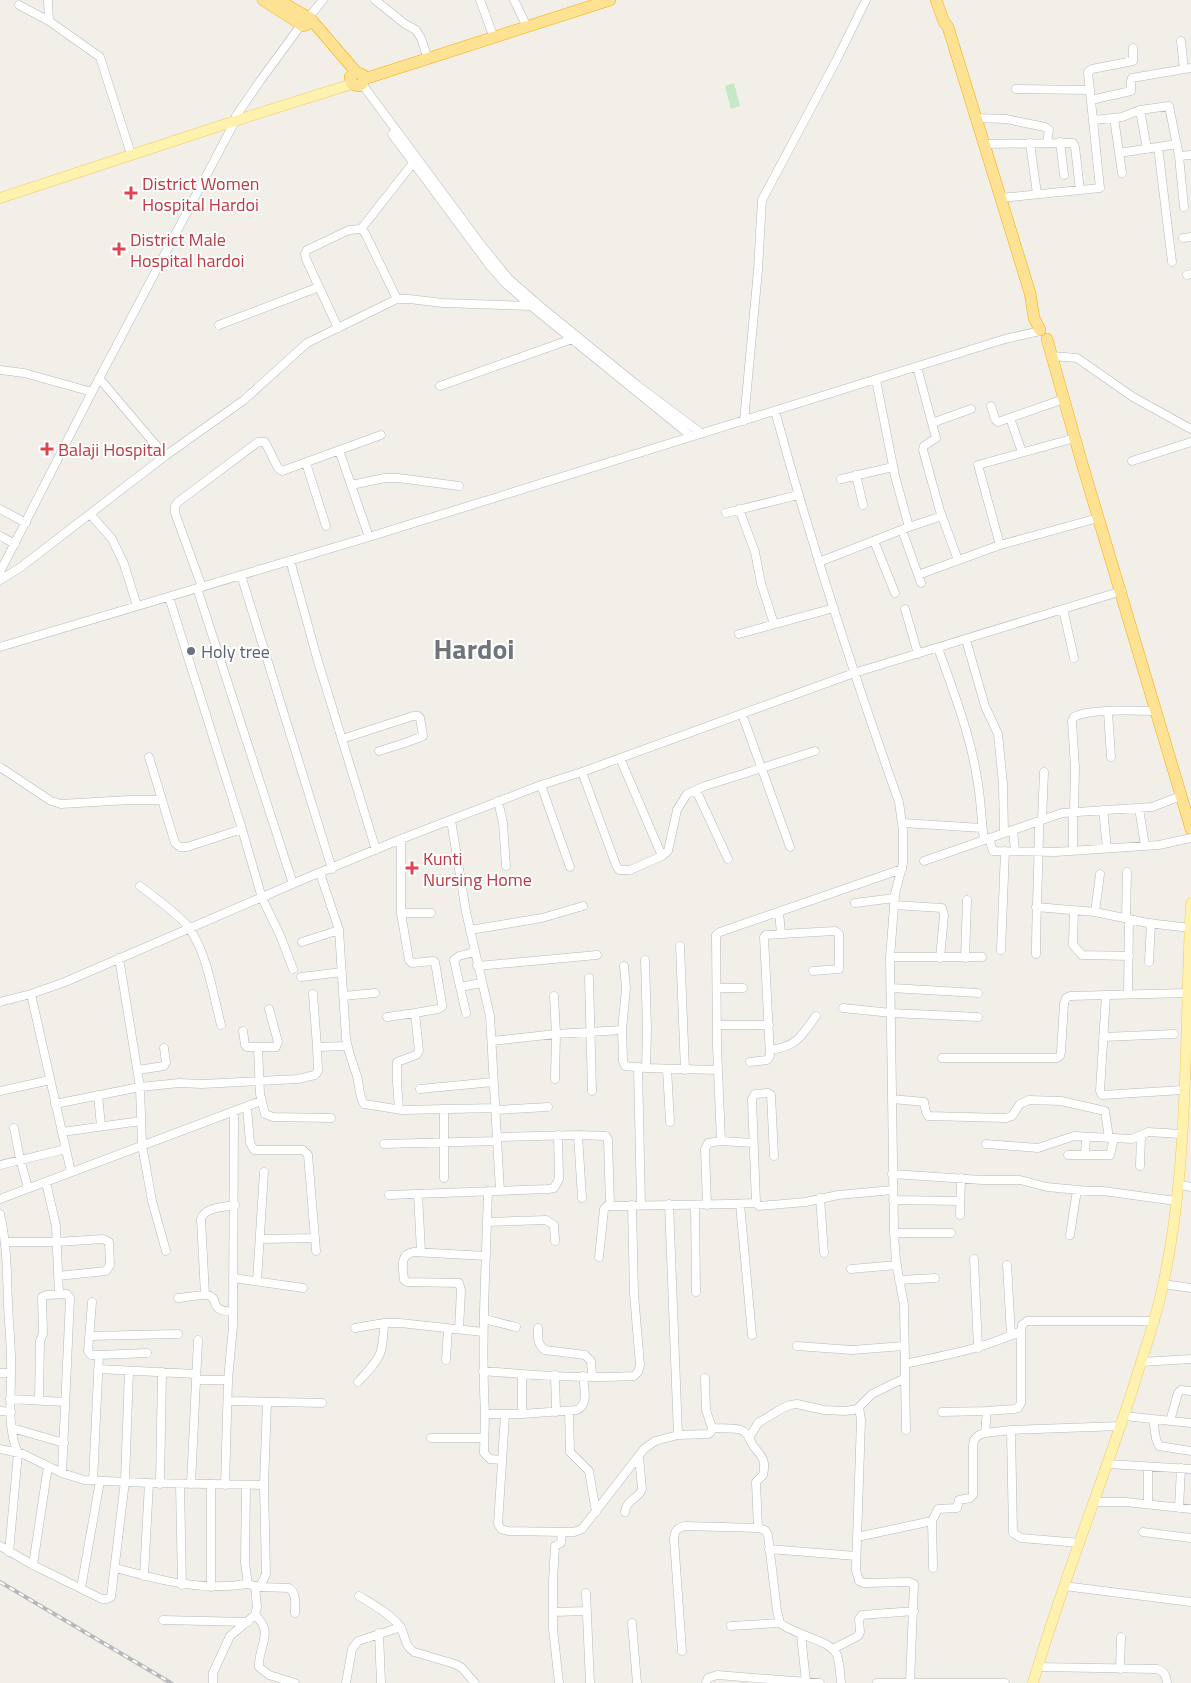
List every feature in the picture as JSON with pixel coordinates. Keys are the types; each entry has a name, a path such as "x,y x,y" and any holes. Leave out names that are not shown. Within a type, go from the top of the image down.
{"highway":[{"path":"263,0 305,21"},
{"path":"278,0 293,4 305,21 357,80 494,38 592,3 610,0"},
{"path":"936,0 944,22 948,27"},
{"path":"942,0 975,118 1032,299 1034,318 1052,356 1098,518 1122,591 1182,796 1189,812 1191,829"}],"main road":[{"path":"0,192 235,119 247,117 357,80"},
{"path":"0,198 235,119"},
{"path":"1033,1683 1064,1586 1108,1464 1154,1321 1163,1284 1178,1184 1191,903"}],"street":[{"path":"48,0 49,21"},
{"path":"0,572 235,119 305,21 323,0"},
{"path":"375,0 405,24 416,30 428,58"},
{"path":"480,0 494,38"},
{"path":"514,0 527,27"},
{"path":"744,421 758,270 762,200 836,61 866,0"},
{"path":"19,5 49,21 100,57 130,151"},
{"path":"1090,100 1130,92 1132,90 1131,80 1134,78 1187,69 1180,41"},
{"path":"1001,198 1098,189 1101,186 1090,100 1089,71 1133,62 1133,48"},
{"path":"357,80 509,279 637,385 701,433"},
{"path":"357,80 413,162 490,266 505,283 530,306 692,436"},
{"path":"1016,90 1090,90"},
{"path":"1094,120 1124,117 1140,110 1169,106 1179,156 1184,207"},
{"path":"1140,110 1147,148"},
{"path":"975,118 1006,119 1045,126 1049,130 1047,142"},
{"path":"1114,118 1122,174"},
{"path":"1060,142 1064,175"},
{"path":"984,144 1072,142 1075,145 1080,190"},
{"path":"1030,143 1037,194"},
{"path":"1119,153 1177,144"},
{"path":"1158,147 1172,262"},
{"path":"1179,156 1191,156"},
{"path":"338,328 306,260 305,254 307,250 349,230 361,229 413,162"},
{"path":"361,229 365,233 396,299"},
{"path":"219,325 319,287"},
{"path":"0,580 12,574 165,456 244,400 308,343 396,299 443,303 530,306"},
{"path":"0,647 369,537 1005,339 1042,333"},
{"path":"440,386 572,339"},
{"path":"1052,356 1073,357 1082,360 1133,397 1191,429"},
{"path":"916,367 936,438 924,446 923,450 942,516 958,560"},
{"path":"0,370 24,373 92,392"},
{"path":"99,378 165,456"},
{"path":"876,380 906,528 919,579 958,560 1000,545 1098,518"},
{"path":"991,406 997,421 1064,399"},
{"path":"932,423 971,408"},
{"path":"775,411 798,495 854,673 899,802 903,823 902,869 895,901 890,957 892,1174 894,1233 899,1280 904,1305 906,1430"},
{"path":"1010,418 1022,452"},
{"path":"293,884 175,513 175,506 258,442 265,442 280,470 284,471 381,435"},
{"path":"1000,545 978,466 980,463 1075,438"},
{"path":"1132,461 1191,442"},
{"path":"339,450 369,537"},
{"path":"306,463 326,526"},
{"path":"841,479 893,467"},
{"path":"856,475 863,504"},
{"path":"351,485 385,478 398,478 459,486"},
{"path":"726,513 798,495"},
{"path":"0,509 26,523"},
{"path":"740,509 755,552 774,624"},
{"path":"90,514 112,539 124,564 137,606"},
{"path":"819,562 942,516"},
{"path":"0,536 15,544"},
{"path":"874,541 895,594"},
{"path":"290,560 317,658 376,850"},
{"path":"242,575 332,869"},
{"path":"0,1002 65,982 293,884 541,785 582,772 854,673 1122,591"},
{"path":"169,597 262,898 280,935 293,969"},
{"path":"739,634 834,608"},
{"path":"905,609 918,654"},
{"path":"1063,609 1074,658"},
{"path":"966,640 985,706 998,734 1003,784 1004,833"},
{"path":"938,648 955,695 972,752 978,780 982,828 993,851 1039,852 1146,846 1168,844 1191,838"},
{"path":"1074,850 1073,812 1076,784 1073,718 1080,714 1157,711"},
{"path":"1108,712 1111,757"},
{"path":"742,714 790,846"},
{"path":"342,739 413,716 420,718 423,736 379,750"},
{"path":"582,772 619,870 630,870 662,856 668,851 677,810 687,794 815,751"},
{"path":"149,757 175,843 180,847 242,829"},
{"path":"620,758 662,856"},
{"path":"0,767 51,801 60,804 162,800"},
{"path":"1036,954 1036,907 1044,772"},
{"path":"541,785 570,867"},
{"path":"696,790 728,859"},
{"path":"924,861 1054,815 1139,808 1158,805 1182,796"},
{"path":"498,801 503,819 506,866"},
{"path":"1139,808 1146,846"},
{"path":"1103,810 1107,848"},
{"path":"451,820 474,952 489,1014 500,1191"},
{"path":"903,823 982,828"},
{"path":"1013,830 1015,852"},
{"path":"387,1017 438,1009 442,1006 435,962 433,960 412,964 409,960 401,913 401,840"},
{"path":"1001,950 1004,851"},
{"path":"721,1142 717,1070 717,933 902,869"},
{"path":"1127,872 1128,994"},
{"path":"320,873 339,930 347,1046 364,1104 400,1109 548,1107"},
{"path":"1095,912 1100,874"},
{"path":"140,886 189,928 206,967 221,1025"},
{"path":"965,958 967,900"},
{"path":"855,903 895,901 942,908 944,916 940,958"},
{"path":"470,930 551,916 583,906"},
{"path":"1036,907 1095,912 1150,923 1190,928"},
{"path":"1074,911 1073,945 1082,955 1129,956"},
{"path":"779,912 781,934"},
{"path":"401,913 431,914"},
{"path":"1149,962 1150,923"},
{"path":"302,942 339,930"},
{"path":"750,1062 767,1060 770,1056 764,937 766,935 838,932 839,969 813,971"},
{"path":"680,946 685,1070"},
{"path":"466,1013 454,960 459,956 474,952"},
{"path":"477,966 597,955"},
{"path":"890,957 982,957"},
{"path":"120,958 138,1070 142,1145 152,1201 166,1251"},
{"path":"641,1204 642,1068 647,1029 645,960"},
{"path":"624,966 626,988 622,1030 624,1064 628,1067 642,1068 717,1070"},
{"path":"301,976 342,972"},
{"path":"589,978 592,1091"},
{"path":"460,987 482,983"},
{"path":"717,988 744,988"},
{"path":"891,988 978,993"},
{"path":"343,996 375,993"},
{"path":"942,1058 1058,1057 1061,1052 1064,1004 1066,998 1072,995 1187,993"},
{"path":"31,994 70,1172"},
{"path":"55,1104 140,1087 178,1083 199,1084 298,1079 317,1074 313,994"},
{"path":"1106,995 1100,1091 1102,1095 1183,1090"},
{"path":"554,996 556,1034 555,1079"},
{"path":"843,1008 891,1013 978,1017"},
{"path":"243,1031 245,1045 250,1048 272,1048 278,1045 269,1009"},
{"path":"400,1109 396,1082 397,1062 418,1054 415,1013"},
{"path":"770,1050 792,1045 816,1016"},
{"path":"717,1025 769,1025"},
{"path":"492,1041 590,1031 622,1030"},
{"path":"1103,1037 1174,1034"},
{"path":"317,1047 347,1046"},
{"path":"138,1070 164,1066 166,1062 164,1048"},
{"path":"258,1048 262,1110 268,1116 331,1118"},
{"path":"667,1069 670,1122"},
{"path":"0,1091 50,1080"},
{"path":"420,1089 494,1082"},
{"path":"756,1203 753,1096 757,1094 768,1093 772,1097 774,1156"},
{"path":"98,1095 101,1126"},
{"path":"0,1199 247,1107 261,1098"},
{"path":"892,1099 924,1102 928,1116 1006,1118 1012,1116 1020,1104 1026,1100 1061,1101 1105,1111 1112,1138 1110,1155 1068,1155"},
{"path":"247,1107 250,1143 254,1150 303,1150 308,1155 316,1250"},
{"path":"444,1109 444,1178"},
{"path":"225,1485 228,1380 233,1312 234,1112"},
{"path":"62,1132 141,1121"},
{"path":"14,1128 28,1188"},
{"path":"986,1144 1038,1148 1051,1145 1069,1137 1135,1139 1148,1132 1181,1134"},
{"path":"384,1144 558,1135 604,1135 607,1138 610,1206"},
{"path":"389,1195 554,1188 559,1179 558,1135"},
{"path":"578,1135 582,1198"},
{"path":"1140,1136 1140,1166"},
{"path":"1085,1155 1086,1137"},
{"path":"707,1205 705,1149 708,1143 754,1143"},
{"path":"0,1165 66,1149"},
{"path":"257,1281 264,1172"},
{"path":"892,1174 1020,1180 1047,1187 1103,1191 1176,1201"},
{"path":"960,1215 961,1178"},
{"path":"46,1182 55,1217 58,1294"},
{"path":"1178,1184 1191,1187"},
{"path":"599,1257 604,1209 610,1206 669,1204 695,1206 756,1203 759,1206 806,1202 842,1194 893,1190"},
{"path":"1070,1234 1077,1190"},
{"path":"488,1191 483,1332 484,1453 486,1456 502,1460"},
{"path":"418,1194 421,1252"},
{"path":"820,1198 824,1253"},
{"path":"893,1200 960,1201"},
{"path":"205,1295 202,1215 208,1211 234,1204"},
{"path":"669,1204 678,1435"},
{"path":"740,1204 752,1335"},
{"path":"483,1371 583,1376 634,1376 638,1372 640,1365 634,1294 632,1205"},
{"path":"695,1206 696,1292"},
{"path":"0,1214 6,1242 3,1270 4,1302 12,1373 10,1399 12,1428 14,1444 18,1453 9,1552"},
{"path":"487,1222 546,1220 554,1225 555,1241"},
{"path":"894,1233 951,1233"},
{"path":"260,1239 315,1238"},
{"path":"6,1242 57,1242 103,1239 109,1242 110,1265 106,1272 58,1276"},
{"path":"459,1329 461,1290 459,1283 407,1282 404,1280 403,1259 410,1253 421,1252 486,1256"},
{"path":"974,1259 978,1348"},
{"path":"1007,1264 1011,1335"},
{"path":"851,1269 897,1265"},
{"path":"233,1278 303,1288"},
{"path":"899,1280 935,1278"},
{"path":"1163,1284 1191,1288"},
{"path":"39,1400 43,1296 67,1294 70,1298 62,1473"},
{"path":"178,1298 211,1296 219,1310 233,1312"},
{"path":"92,1302 88,1353 90,1355 147,1353"},
{"path":"484,1319 516,1327"},
{"path":"942,1412 1014,1409 1020,1405 1020,1331 1022,1325 1027,1321 1154,1321"},
{"path":"355,1328 384,1323 400,1323 483,1332"},
{"path":"358,1382 373,1366 382,1352 384,1323"},
{"path":"446,1360 448,1328"},
{"path":"538,1328 538,1341 541,1348 586,1355 591,1361 592,1376"},
{"path":"905,1364 978,1348 1020,1331"},
{"path":"90,1336 178,1334"},
{"path":"191,1484 198,1340"},
{"path":"797,1346 852,1350 904,1346"},
{"path":"81,1588 96,1481 98,1355"},
{"path":"1141,1362 1191,1359"},
{"path":"98,1369 162,1372 228,1380"},
{"path":"0,1546 102,1599 111,1597 125,1481 129,1371"},
{"path":"160,1484 162,1372"},
{"path":"0,1373 12,1373"},
{"path":"522,1374 522,1414"},
{"path":"555,1375 556,1412"},
{"path":"485,1414 505,1415 577,1410 584,1403 583,1376"},
{"path":"505,1415 498,1524 501,1529 508,1531 574,1532 582,1529 644,1449 655,1441 678,1435 708,1434 711,1432 712,1428 706,1410 705,1378"},
{"path":"905,1378 872,1394 860,1405 859,1409 861,1416 856,1576 858,1581 864,1583 909,1582 914,1584 910,1682"},
{"path":"1170,1421 1178,1393 1181,1390 1191,1391"},
{"path":"10,1399 65,1402"},
{"path":"228,1401 322,1403"},
{"path":"255,1586 266,1574 264,1484 267,1402"},
{"path":"749,1438 758,1422 781,1408 790,1405 797,1404 824,1410 845,1411 859,1409"},
{"path":"569,1410 570,1452 589,1471 596,1512"},
{"path":"985,1433 987,1411"},
{"path":"0,1412 11,1412"},
{"path":"1153,1419 1156,1439 1161,1448 1191,1451"},
{"path":"933,1568 932,1521 938,1508 957,1508 960,1500 970,1498 973,1495 974,1440 979,1435 1011,1430 1153,1419 1191,1423"},
{"path":"12,1428 64,1443"},
{"path":"712,1428 746,1432 763,1456 763,1475 756,1482 758,1528"},
{"path":"1011,1430 1013,1533 1021,1538 1080,1543"},
{"path":"431,1438 484,1438"},
{"path":"0,1450 18,1453 79,1479 160,1484 264,1484"},
{"path":"625,1512 628,1503 642,1489 639,1456"},
{"path":"1108,1464 1191,1469"},
{"path":"34,1565 48,1466"},
{"path":"1148,1467 1148,1504"},
{"path":"1179,1508 1180,1468"},
{"path":"144,1576 150,1483"},
{"path":"180,1484 182,1585"},
{"path":"211,1484 211,1587"},
{"path":"213,1683 213,1673 230,1636 255,1615 257,1607 255,1586 245,1563 246,1485"},
{"path":"1094,1502 1126,1502 1191,1509"},
{"path":"857,1537 932,1521"},
{"path":"682,1651 675,1531 685,1526 758,1528 765,1530 768,1536 776,1611 780,1622 793,1632 833,1649 837,1656 841,1683"},
{"path":"559,1683 553,1612 554,1548 561,1543 562,1532"},
{"path":"1143,1532 1191,1538"},
{"path":"769,1549 856,1556"},
{"path":"116,1568 182,1585 289,1588 292,1589 294,1594 295,1613"},
{"path":"1064,1586 1191,1602"},
{"path":"586,1593 590,1683"},
{"path":"359,1596 401,1627 408,1649 455,1664 462,1668 475,1683"},
{"path":"553,1612 587,1611"},
{"path":"833,1649 858,1636 860,1632 859,1619 862,1615 914,1611"},
{"path":"255,1615 265,1628 259,1660 260,1667 269,1675 295,1683"},
{"path":"163,1620 248,1622"},
{"path":"731,1626 780,1622"},
{"path":"632,1623 637,1683"},
{"path":"346,1683 354,1644 363,1638 401,1627"},
{"path":"379,1633 381,1683"},
{"path":"801,1635 806,1682"},
{"path":"1120,1669 1121,1637"},
{"path":"1038,1667 1157,1669 1162,1670 1165,1674 1167,1683"},
{"path":"706,1683 708,1678 717,1675 820,1683"},
{"path":"877,1683 1005,1683"}],"green space":[{"path":"734,83 740,106 731,109 725,86"}],"railway":[{"path":"0,1582 171,1683"}],"place":[{"name":"District Women Hospital Hardoi","path":"131,193"},
{"name":"District Male Hospital hardoi","path":"119,249"},
{"name":"Balaji Hospital","path":"47,449"},
{"name":"Holy tree","path":"191,651"},
{"name":"Kunti Nursing Home","path":"412,868"}],"district":[{"name":"Hardoi","path":"474,648"}]}
